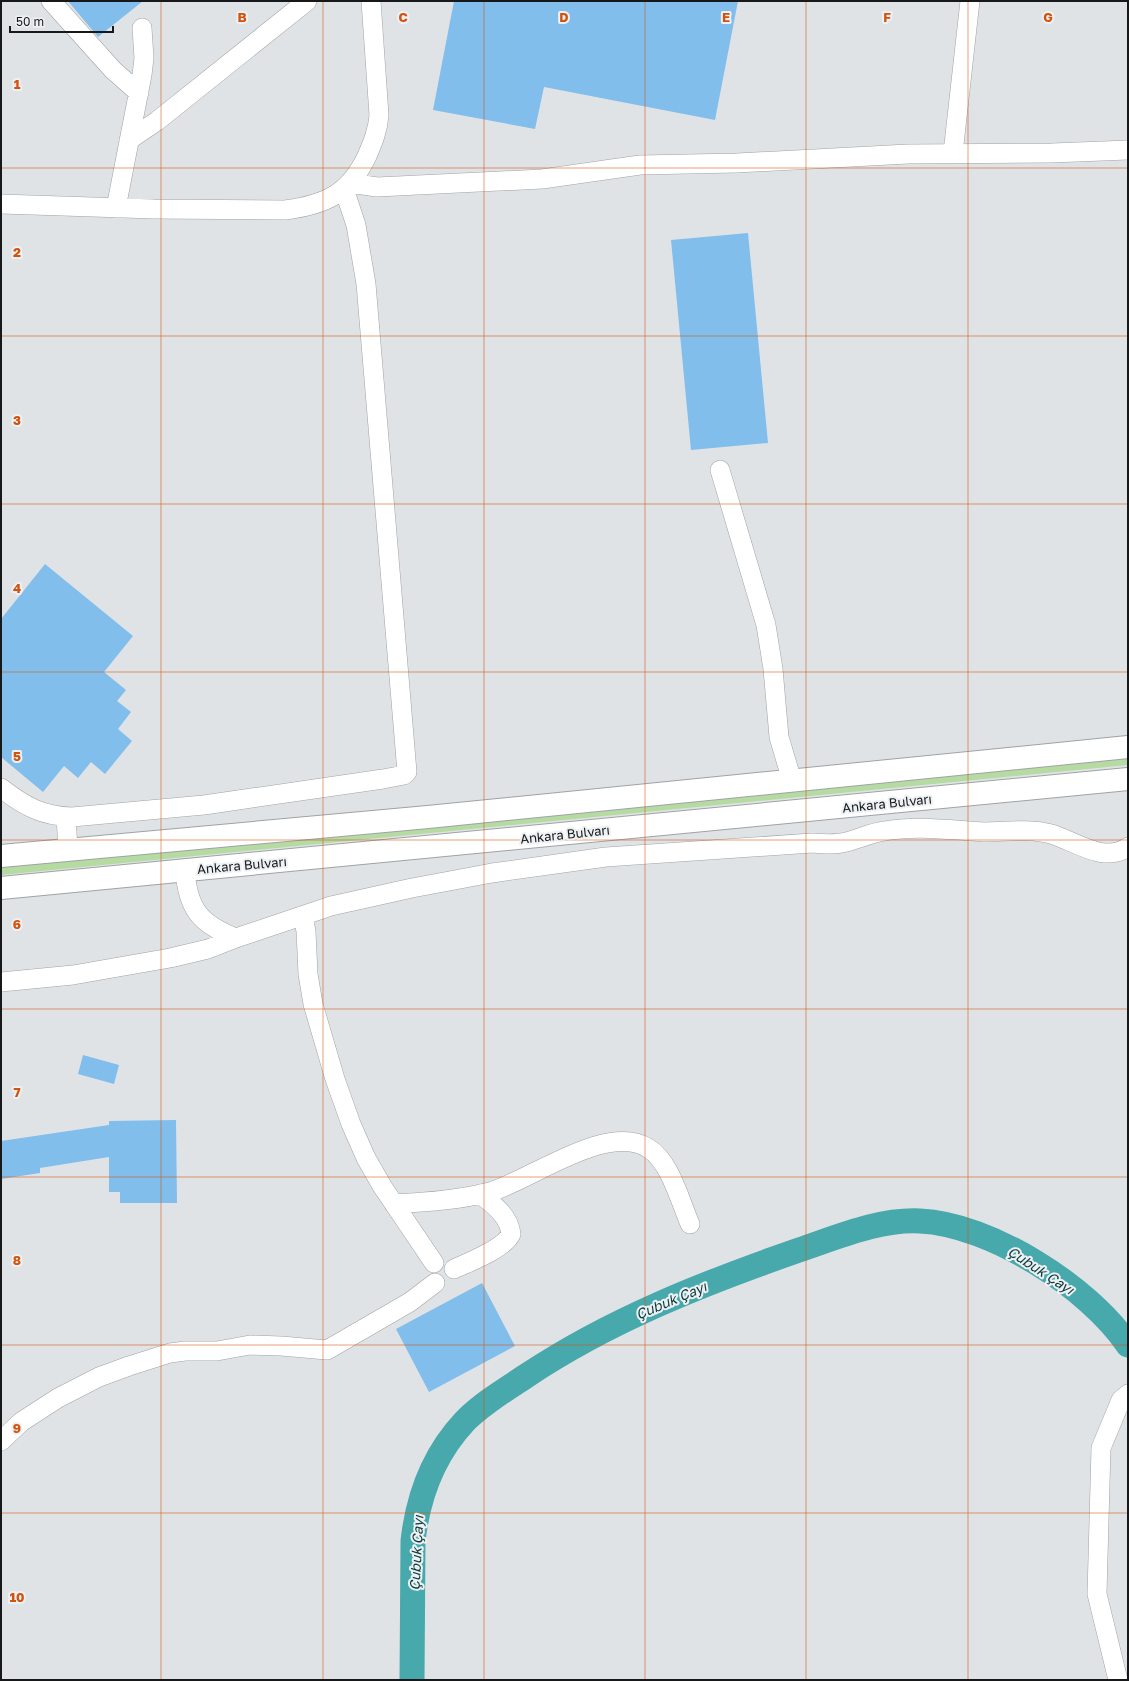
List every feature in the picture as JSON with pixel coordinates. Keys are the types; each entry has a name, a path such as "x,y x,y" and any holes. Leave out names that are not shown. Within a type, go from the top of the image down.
{"main road":[{"path":"1,856 436,816 1128,747"},
{"name":"Ankara Bulvarı","path":"1,888 1128,779"}],"street":[{"path":"51,1 113,70 139,94"},
{"path":"129,140 157,121 307,1"},
{"path":"1,204 116,208 285,210 307,208 323,202 347,186 362,166 378,129 379,115 371,1"},
{"path":"953,153 970,1"},
{"path":"116,208 139,94 144,58 142,28"},
{"path":"347,186 377,187 439,185 542,179 640,165 737,163 908,154 1052,153 1128,150"},
{"path":"1,788 22,804 30,808 45,813 66,817 204,805 383,779 404,775 407,772 366,284 356,224 347,186"},
{"path":"720,470 766,625 773,669 779,737 792,781"},
{"path":"66,817 68,849"},
{"path":"1,982 99,971 208,949 331,906 412,888 567,862 606,857 812,843 835,844 882,831 925,828 983,832 1036,831 1056,836 1090,850 1109,854 1121,852 1128,847"},
{"path":"185,871 190,900 201,918 220,932 236,938"},
{"path":"300,917 304,922 306,931 308,974 313,1004 335,1079 351,1124 366,1158 394,1204 434,1263"},
{"path":"394,1204 440,1200 492,1191 588,1148 613,1141 635,1142 648,1148 664,1164 690,1224"},
{"path":"454,1269 500,1246 509,1238 511,1234 505,1216 480,1194"},
{"path":"444,1260 450,1262 454,1269 454,1278 446,1285 435,1283 430,1273 434,1263 444,1260"},
{"path":"1,1441 21,1422 58,1398 99,1378 129,1366 170,1353 185,1351 217,1351 250,1345 327,1350 410,1302 435,1283"},
{"path":"1118,1680 1097,1594 1102,1448 1125,1397"}],"green space":[{"path":"1128,758 1128,765 1,875 1,867"}],"building":[{"path":"68,1 143,1 98,37"},
{"path":"454,1 738,1 715,120 544,87 535,129 433,110"},
{"path":"748,233 768,443 691,450 671,240"},
{"path":"45,564 133,636 104,672 126,690 117,701 131,712 118,729 132,741 105,774 91,762 78,778 64,766 43,792 1,757 1,619"},
{"path":"83,1055 119,1065 114,1084 78,1074"},
{"path":"176,1120 177,1203 120,1203 120,1192 109,1192 109,1157 40,1168 40,1173 1,1179 1,1141 109,1125 109,1121"},
{"path":"482,1283 515,1346 429,1392 396,1329"}],"waterway":[{"name":"Çubuk Çayı","path":"412,1680 413,1541 415,1524 423,1492 429,1476 444,1447 465,1421 494,1397 558,1356 591,1337 658,1304 763,1263 859,1230 889,1223 920,1221 947,1225 977,1233 1036,1262 1064,1281 1089,1302 1111,1323 1128,1345"}]}
